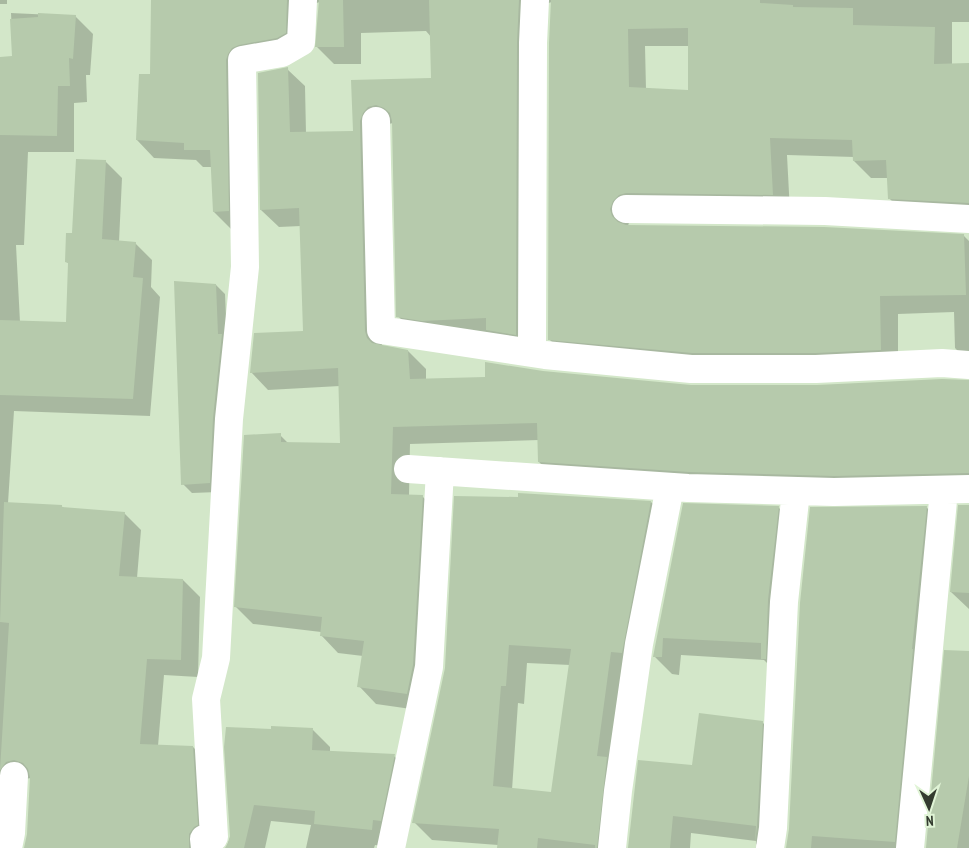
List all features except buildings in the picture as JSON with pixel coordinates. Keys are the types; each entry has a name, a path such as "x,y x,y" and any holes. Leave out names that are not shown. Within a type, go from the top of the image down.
{"street":[{"path":"206,848 204,838 214,837 206,700 216,658 229,419 245,267 242,60 282,53 301,42 303,0"},
{"path":"532,353 533,43 535,0"},
{"path":"376,121 381,330 532,353 691,369 816,369 942,363 969,365"},
{"path":"626,209 825,211 969,219"},
{"path":"408,468 670,487 834,492 957,490 910,848"},
{"path":"391,848 429,666 440,471"},
{"path":"612,848 618,791 639,644 670,487"},
{"path":"770,848 774,828 784,602 796,491"},
{"path":"8,848 14,776"}]}
